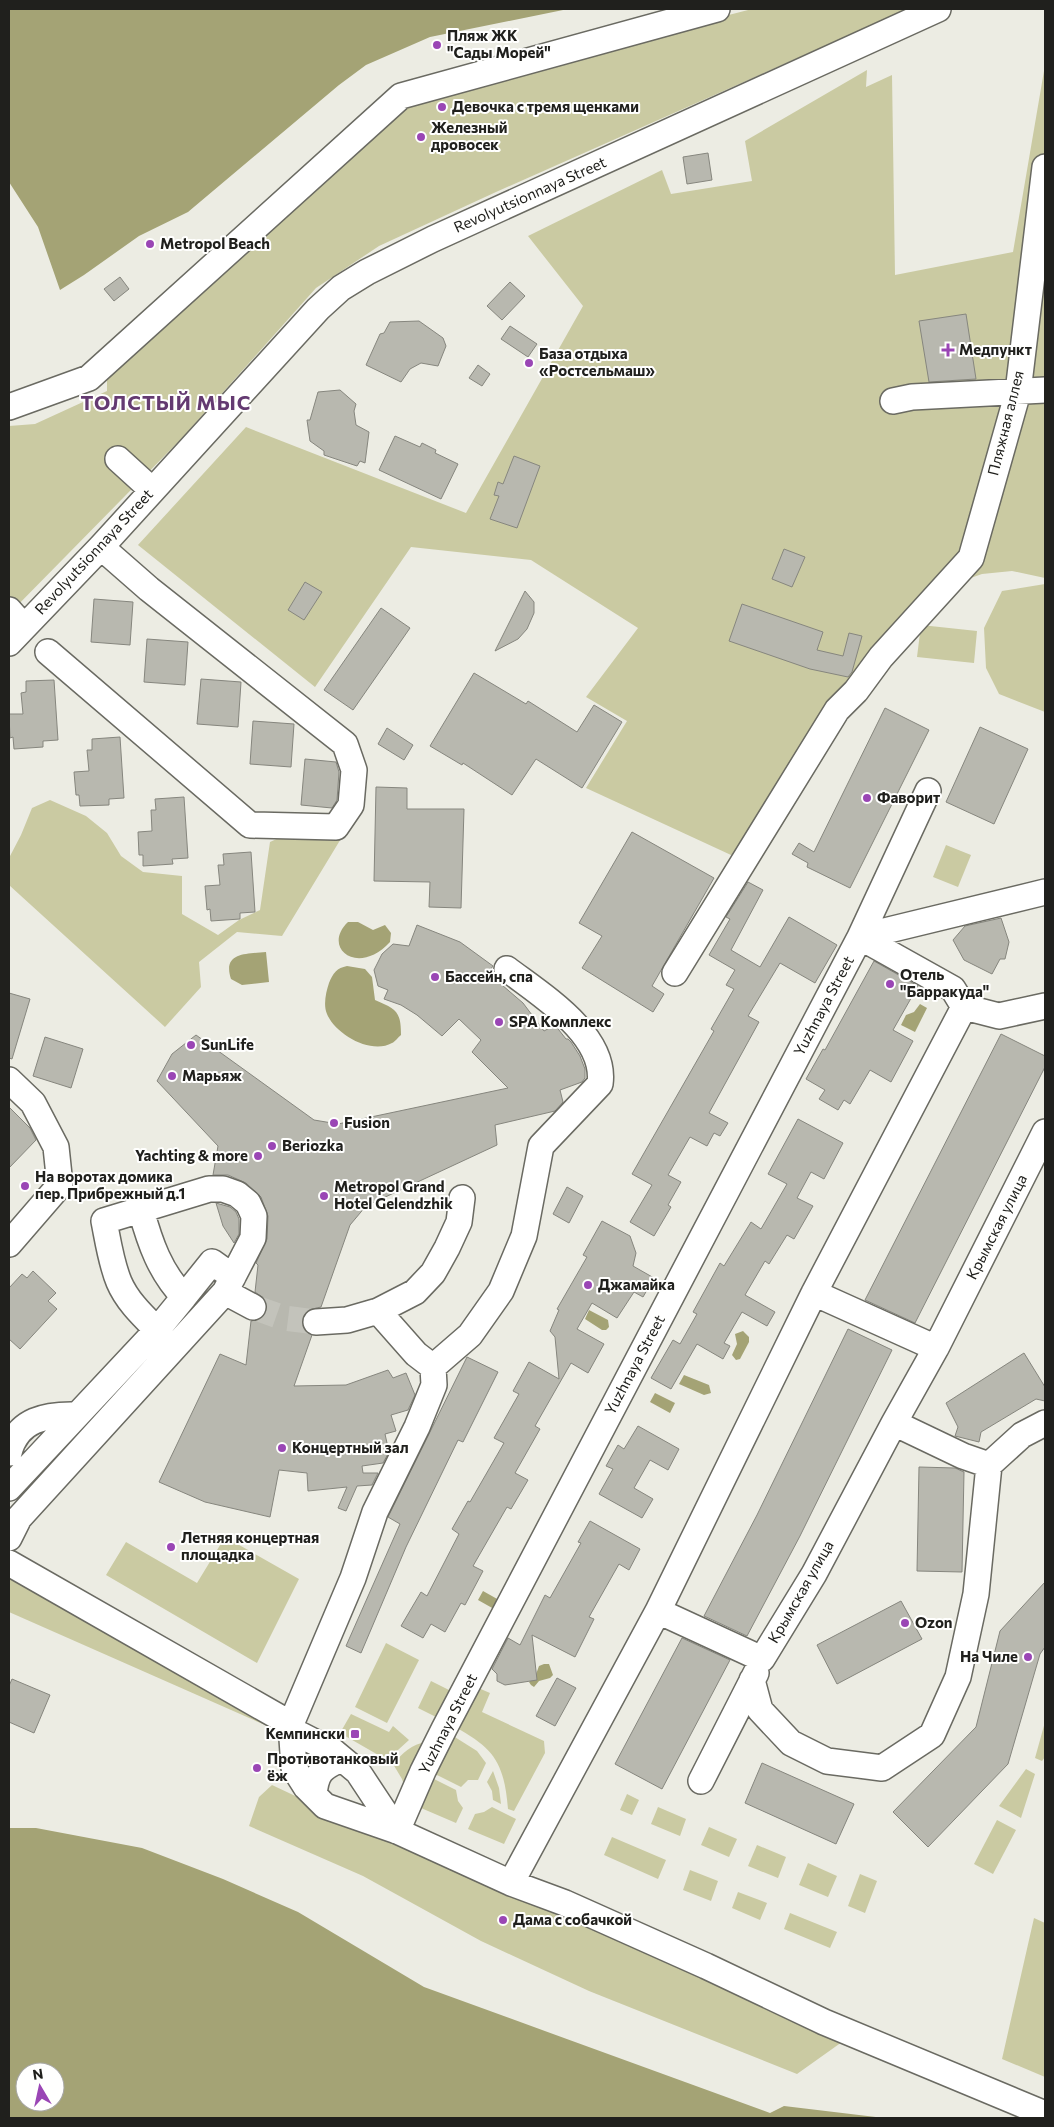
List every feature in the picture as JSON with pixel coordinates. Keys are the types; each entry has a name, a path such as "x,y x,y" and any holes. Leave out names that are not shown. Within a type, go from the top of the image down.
{"street":[{"path":"9,407 89,378 401,96 717,9"},
{"name":"Revolyutsionnaya Street","path":"179,461 179,447 308,306 336,280 360,265 431,229 918,9"},
{"name":"Revolyutsionnaya Street","path":"14,626 101,547 318,308 341,288 367,272 433,239 938,9"},
{"name":"Пляжная аллея","path":"675,973 837,710 856,691 881,657 971,558 1018,392 1045,168"},
{"path":"893,402 912,397 1045,390"},
{"path":"118,459 152,490"},
{"path":"48,652 250,825 336,827 351,805 354,770 345,744 149,589 101,547"},
{"path":"928,791 860,937 953,989 964,1007 999,1016 1045,1006"},
{"name":"Yuzhnaya Street","path":"397,1831 444,1729 860,937 1045,892"},
{"path":"433,1367 470,1335 501,1291 524,1236 541,1146 600,1084 601,1073 589,1041 561,1010 507,969"},
{"path":"511,1883 658,1611 814,1293 964,1007"},
{"path":"9,1080 33,1103 56,1147 60,1185 12,1233"},
{"name":"Крымская улица","path":"658,1611 757,1670 814,1574 936,1348 1045,1132"},
{"path":"14,1528 191,1330 229,1284 255,1231 252,1210 237,1194 224,1189 209,1189 104,1221 110,1252 119,1282 134,1306 171,1313 191,1330"},
{"path":"316,1322 347,1320 378,1311 415,1292 433,1273 459,1222 462,1198"},
{"path":"141,1210 149,1239 160,1265 172,1284 171,1313"},
{"path":"9,1488 171,1313 212,1262 229,1284 253,1307"},
{"path":"814,1293 936,1348"},
{"path":"378,1311 416,1354 433,1367 434,1384 417,1427 376,1512 353,1578 291,1726 294,1768 306,1787 325,1806 397,1831 511,1883 565,1902 824,2022 1045,2114"},
{"path":"9,1453 10,1446 20,1431 35,1420 55,1414 77,1415"},
{"path":"894,1423 963,1456 989,1465"},
{"path":"757,1670 760,1710 790,1743 827,1761 882,1768 932,1735 958,1677 976,1594 989,1465 1022,1435 1045,1423"},
{"path":"9,1563 334,1752 350,1766 397,1831"},
{"path":"701,1781 757,1670"},
{"path":"314,1795 315,1783 324,1767 350,1766"},
{"path":"339,1811 351,1802 357,1787 350,1766"}],"green space":[{"path":"752,9 908,9 379,246 316,288 182,438 9,614 9,426 35,424 107,391 107,372 414,101 530,66"},
{"path":"1045,65 1045,578 1012,571 982,574 928,593 892,656 744,861 586,788 627,721 586,697 638,628 531,560 411,547 315,687 138,545 246,427 466,513 583,306 528,236 662,170 671,194 752,181 745,141 867,70 866,87 892,75 895,275 1013,252"},
{"path":"1045,584 1045,712 999,694 986,668 984,628 1002,591"},
{"path":"921,625 977,631 974,663 917,657"},
{"path":"50,800 86,816 107,833 121,856 143,872 182,876 182,914 218,935 239,920 260,910 270,842 303,827 342,837 282,936 237,932 199,962 201,987 165,1027 9,885 9,858 32,808"},
{"path":"946,845 971,855 958,887 933,877"},
{"path":"225,1537 299,1579 257,1663 106,1575 126,1542 197,1583"},
{"path":"9,1573 267,1715 265,1725 9,1612"},
{"path":"386,1643 419,1660 387,1723 355,1707"},
{"path":"431,1681 455,1693 442,1720 418,1708"},
{"path":"476,1687 490,1693 482,1712 544,1741 545,1753 514,1811 508,1809 504,1780 495,1759 480,1743 455,1727"},
{"path":"351,1714 389,1732 393,1726 409,1740 387,1760 340,1733"},
{"path":"1045,1722 1045,1757 1042,1761 1035,1758"},
{"path":"450,1734 477,1751 486,1763 478,1780 468,1780 461,1787 429,1771"},
{"path":"427,1742 405,1788 393,1764 412,1747"},
{"path":"1026,1769 1035,1774 1021,1818 999,1806"},
{"path":"493,1771 499,1788 501,1804 493,1800 492,1791 487,1782"},
{"path":"426,1775 456,1790 458,1801 463,1808 456,1823 414,1805"},
{"path":"272,1785 359,1826 849,2037 797,2074 589,1991 481,1941 363,1876 249,1826 259,1797"},
{"path":"627,1794 639,1800 632,1815 620,1810"},
{"path":"492,1807 516,1819 504,1844 468,1829 475,1814 484,1812"},
{"path":"658,1807 686,1819 680,1836 651,1824"},
{"path":"997,1820 1016,1830 993,1874 974,1864"},
{"path":"709,1827 737,1839 729,1857 701,1845"},
{"path":"612,1837 666,1860 658,1879 604,1855"},
{"path":"757,1845 786,1857 778,1878 748,1866"},
{"path":"808,1863 837,1876 828,1897 799,1885"},
{"path":"690,1870 718,1881 711,1901 683,1890"},
{"path":"860,1874 877,1881 865,1913 848,1906"},
{"path":"738,1892 767,1903 760,1920 732,1908"},
{"path":"790,1913 837,1932 830,1948 784,1929"},
{"path":"1034,1918 1045,1923 1045,2077 1002,2059"}],"shaded area":[{"path":"9,9 568,9 430,37 366,65 339,85 188,212 139,236 60,290 38,227 9,182"},
{"path":"348,922 358,922 373,930 385,925 391,933 390,942 378,952 366,957 356,958 347,955 341,949 339,941 341,932"},
{"path":"266,952 269,982 242,985 231,979 229,970 233,959 244,954"},
{"path":"347,966 365,969 372,977 375,1000 396,1012 400,1021 401,1035 393,1042 384,1046 364,1044 346,1035 331,1021 325,1007 328,987 336,971"},
{"path":"920,1004 927,1008 915,1032 901,1025 906,1015 914,1012"},
{"path":"589,1310 608,1320 609,1327 606,1330 602,1330 585,1319"},
{"path":"743,1331 749,1337 749,1342 740,1359 736,1360 732,1355 737,1344 735,1334"},
{"path":"684,1375 709,1385 711,1393 704,1395 679,1384"},
{"path":"655,1393 675,1403 670,1413 650,1402"},
{"path":"483,1591 499,1600 494,1609 478,1600"},
{"path":"549,1664 553,1675 550,1678 539,1681 534,1687 529,1682 535,1677 539,1666"},
{"path":"9,1828 36,1828 142,1848 223,1879 298,1912 424,1987 770,2113 784,2106 884,2118 9,2118"}],"building":[{"path":"708,153 712,180 687,184 683,157"},
{"path":"120,277 129,289 114,301 104,289"},
{"path":"510,282 525,296 502,320 487,306"},
{"name":"Медпункт","path":"966,314 976,379 929,382 919,321"},
{"path":"419,321 443,338 446,346 438,366 421,363 410,369 401,382 366,365 380,334 384,333 390,322"},
{"path":"510,326 537,344 528,357 501,339"},
{"path":"478,365 490,374 482,386 469,378"},
{"path":"340,390 356,404 354,411 356,425 369,432 365,463 360,461 357,466 324,455 324,451 310,441 307,420 310,420 318,392"},
{"path":"395,436 420,447 422,443 436,450 435,453 458,464 441,499 379,470"},
{"path":"514,456 540,466 517,528 490,519 499,496 494,495 498,482 503,484"},
{"path":"784,549 805,557 792,587 772,579"},
{"path":"305,582 322,592 304,620 288,610"},
{"path":"525,591 534,602 534,613 527,629 518,639 495,651"},
{"path":"94,599 133,602 130,645 91,642"},
{"path":"742,604 823,632 817,650 843,656 849,633 862,636 852,672 848,677 810,669 729,641"},
{"path":"381,608 410,628 353,710 324,690"},
{"path":"147,639 188,642 185,685 144,682"},
{"path":"474,673 526,704 528,701 577,732 594,705 622,722 582,788 536,759 512,795 463,763 462,765 430,746"},
{"path":"201,679 241,682 238,727 197,724"},
{"path":"54,680 58,740 43,741 43,747 14,749 13,737 10,738 9,714 23,714 21,693 26,692 26,681"},
{"name":"Фаворит","path":"885,708 929,730 850,888 807,867 808,863 792,854 799,843 814,852"},
{"path":"253,721 294,724 291,767 250,764"},
{"name":"Фаворит","path":"980,727 1028,749 994,824 946,802"},
{"path":"387,728 413,745 404,760 378,744"},
{"path":"120,737 124,798 109,799 109,805 80,806 79,795 76,795 74,772 89,771 87,750 92,750 92,739"},
{"path":"305,759 336,762 339,772 337,800 332,808 301,805"},
{"path":"376,787 407,788 407,809 464,809 461,908 429,907 430,882 374,881"},
{"path":"184,797 188,858 172,859 173,864 143,866 143,855 139,855 138,832 152,831 151,810 156,810 155,799"},
{"path":"632,832 714,878 652,986 664,994 653,1012 582,968 602,936 579,923"},
{"path":"251,852 255,912 240,913 240,919 211,921 210,909 207,910 205,886 220,885 218,865 224,865 223,854"},
{"path":"748,882 763,890 731,950 760,967 789,917 837,945 815,983 780,963 748,1016 759,1022 709,1113 728,1123 720,1136 714,1133 707,1146 690,1137 668,1175 681,1182 668,1205 671,1207 654,1236 630,1222 652,1185 632,1174 714,1031 711,1029 734,989 726,985 735,970 709,955 730,919 726,917"},
{"path":"1001,918 1009,942 1005,959 1000,959 992,974 964,960 953,940 965,926"},
{"path":"417,925 460,942 493,966 488,973 523,1003 544,1031 555,1025 566,1039 571,1042 580,1056 585,1069 585,1078 582,1082 560,1090 563,1102 555,1111 495,1125 497,1145 366,1206 350,1225 321,1307 308,1310 303,1316 304,1330 312,1335 294,1386 346,1385 388,1370 393,1378 406,1373 415,1395 408,1410 391,1415 396,1431 385,1434 389,1452 383,1463 362,1466 363,1473 378,1473 372,1485 357,1486 346,1511 338,1508 347,1487 308,1491 307,1473 279,1470 270,1517 205,1502 159,1482 220,1354 246,1365 251,1321 261,1319 266,1313 267,1307 265,1299 255,1292 258,1265 256,1263 267,1239 268,1216 261,1197 246,1183 228,1175 213,1175 218,1146 157,1081 172,1054 196,1035 314,1120 338,1124 508,1088 472,1052 481,1040 459,1019 442,1036 417,1015 401,1005 384,999 388,990 378,986 374,970 382,954 393,944 409,946"},
{"path":"874,961 918,986 893,1030 913,1041 891,1082 870,1070 850,1104 844,1100 838,1110 819,1099 825,1090 806,1079 823,1049 825,1050"},
{"path":"9,993 30,999 12,1059 9,1058"},
{"path":"1001,1034 1045,1056 1045,1067 915,1323 865,1300"},
{"path":"45,1037 83,1049 71,1088 33,1076"},
{"path":"9,1107 30,1128 36,1140 9,1168"},
{"path":"798,1119 843,1143 824,1179 811,1172 797,1198 813,1206 794,1239 787,1235 769,1264 765,1261 745,1295 775,1312 767,1326 742,1312 724,1343 730,1346 723,1359 697,1344 671,1389 651,1378 673,1340 680,1344 697,1314 693,1312 720,1263 724,1266 751,1222 761,1229 787,1184 768,1174"},
{"path":"567,1187 583,1196 569,1223 553,1214"},
{"path":"216,1203 230,1207 236,1212 239,1219 239,1234 234,1243 223,1226"},
{"path":"602,1221 630,1236 636,1253 633,1266 654,1278 643,1297 634,1292 617,1318 592,1303 577,1329 604,1344 588,1373 571,1363 535,1426 540,1429 515,1473 528,1480 511,1509 507,1507 473,1566 483,1571 465,1605 461,1603 445,1632 431,1624 423,1638 401,1626 421,1592 427,1596 459,1534 452,1529 504,1443 494,1438 519,1394 513,1391 529,1362 559,1379 555,1337 550,1331 559,1310 557,1309 587,1257 583,1255"},
{"path":"33,1271 56,1293 48,1301 57,1309 20,1349 9,1339 9,1288 22,1274 27,1278"},
{"path":"848,1329 892,1350 800,1536 747,1636 704,1616 757,1515"},
{"path":"1024,1353 1045,1387 1045,1401 1036,1399 981,1432 979,1442 955,1436 958,1427 946,1403"},
{"path":"467,1357 498,1372 463,1442 458,1440 406,1547 361,1653 346,1646 400,1524 388,1517"},
{"path":"638,1426 679,1449 668,1470 650,1460 634,1488 653,1499 642,1518 599,1494 613,1469 606,1466 618,1445 624,1449"},
{"path":"919,1467 955,1468 964,1472 962,1572 917,1571"},
{"path":"590,1521 640,1549 629,1570 619,1564 589,1617 594,1619 575,1657 532,1635 537,1680 505,1685 497,1681 497,1674 492,1669 508,1638 520,1645 545,1595 550,1598 581,1543 578,1542"},
{"path":"1045,1582 1045,1647 1040,1654 1008,1764 928,1847 893,1812 976,1727 1000,1631"},
{"path":"901,1601 922,1639 837,1684 817,1645"},
{"path":"682,1638 730,1660 662,1789 615,1764"},
{"path":"557,1678 576,1688 555,1726 536,1716"},
{"path":"12,1679 50,1695 34,1733 9,1722 9,1686"},
{"path":"762,1763 854,1804 836,1844 745,1803"}],"tunnel":[{"path":"253,1307 284,1318 316,1322"}],"place":[{"name":"Пляж ЖК \"Сады Морей\"","path":"437,45"},
{"name":"Девочка с тремя щенками","path":"442,107"},
{"name":"Железный дровосек","path":"421,137"},
{"name":"Metropol Beach","path":"150,244"},
{"name":"Медпункт","path":"948,350"},
{"name":"База отдыха «Ростсельмаш»","path":"529,363"},
{"name":"Фаворит","path":"867,798"},
{"name":"Бассейн, спа","path":"435,977"},
{"name":"Отель \"Барракуда\"","path":"890,984"},
{"name":"SPA Комплекс","path":"499,1022"},
{"name":"SunLife","path":"191,1045"},
{"name":"Марьяж","path":"172,1076"},
{"name":"Fusion","path":"334,1123"},
{"name":"Beriozka","path":"272,1146"},
{"name":"Yachting & more","path":"258,1156"},
{"name":"На воротах домика пер. Прибрежный д.1","path":"25,1186"},
{"name":"Metropol Grand Hotel Gelendzhik","path":"324,1196"},
{"name":"Джамайка","path":"588,1285"},
{"name":"Концертный зал","path":"282,1448"},
{"name":"Летняя концертная площадка","path":"171,1547"},
{"name":"Ozon","path":"905,1623"},
{"name":"На Чиле","path":"1028,1657"},
{"name":"Кемпински","path":"355,1734"},
{"name":"Противотанковый ёж","path":"257,1768"},
{"name":"Дама с собачкой","path":"503,1920"}],"district":[{"name":"ТОЛСТЫЙ МЫС","path":"166,403"}]}
